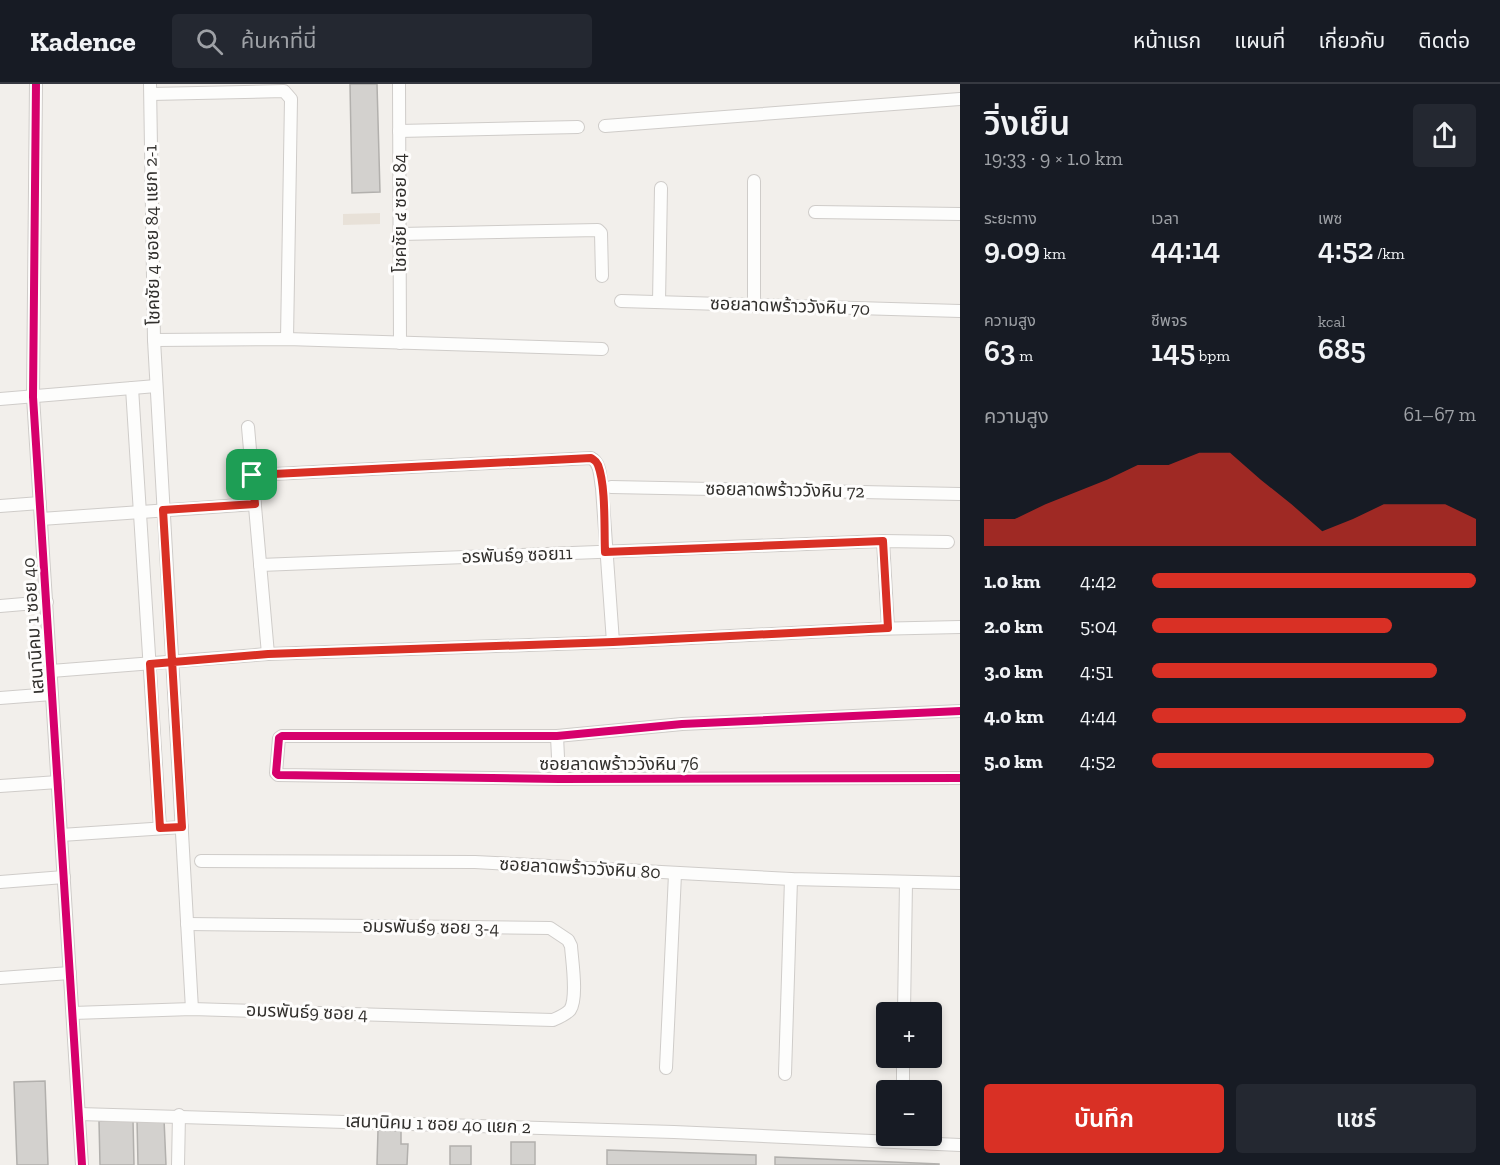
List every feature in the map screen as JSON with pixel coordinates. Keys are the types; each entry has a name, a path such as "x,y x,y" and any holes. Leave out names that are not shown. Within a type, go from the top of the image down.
{"street":[{"name":"เสนานิคม 1 ซอย 40","path":"36,84 33,396 82,1165"},
{"name":"โชคชัย ๔ ซอย 84","path":"399,84 400,343"},
{"path":"151,89 232,88 284,91 291,99 287,339"},
{"name":"โชคชัย 4 ซอย 84 แยก 2-1","path":"151,89 156,386 192,1009"},
{"path":"605,126 960,99"},
{"path":"399,131 578,127"},
{"path":"754,182 754,306"},
{"path":"659,302 661,188"},
{"path":"815,212 960,214"},
{"path":"400,234 598,230 601,233 602,276"},
{"name":"ซอยลาดพร้าววังหิน 70","path":"621,301 960,311"},
{"path":"154,340 287,339 602,349"},
{"path":"0,399 156,386"},
{"path":"132,388 160,828"},
{"path":"248,427 268,654"},
{"path":"252,475 591,458 595,460 602,488 613,642"},
{"name":"ซอยลาดพร้าววังหิน 72","path":"611,487 960,494"},
{"path":"0,506 40,503"},
{"path":"41,519 255,504"},
{"path":"883,541 888,628"},
{"name":"อรพันธ์9 ซอย11","path":"260,565 883,541 948,542"},
{"path":"0,606 47,602"},
{"path":"51,670 268,654 613,642 888,628 960,627"},
{"path":"0,698 52,694"},
{"name":"ซอยลาดพร้าววังหิน 76","path":"960,711 682,723 558,736 279,736 277,775 559,780 960,778"},
{"path":"558,736 559,780"},
{"path":"0,786 58,782"},
{"path":"61,835 182,827"},
{"name":"ซอยลาดพร้าววังหิน 80","path":"201,861 475,862 675,874 960,883"},
{"path":"666,1068 675,874"},
{"path":"0,882 64,878"},
{"path":"785,1074 791,879"},
{"path":"904,1002 906,882"},
{"name":"อมรพันธ์9 ซอย 3-4","path":"187,924 550,928 568,940 571,946 574,999 571,1008 563,1016 553,1020 542,1020"},
{"path":"0,978 70,973"},
{"name":"อมรพันธ์9 ซอย 4","path":"73,1013 192,1009 542,1020"},
{"path":"903,1068 903,1080"},
{"name":"เสนานิคม 1 ซอย 40 แยก 2","path":"79,1114 179,1115 960,1145"},
{"path":"178,1165 179,1115"}],"shaded area":[{"path":"380,213 380,224 343,225 343,214"}],"building":[{"path":"350,84 377,84 380,192 352,193"},
{"path":"45,1081 48,1165 17,1165 14,1082"},
{"path":"164,1119 166,1165 138,1165 137,1120"},
{"path":"133,1120 134,1165 100,1165 99,1121"},
{"path":"378,1130 401,1131 401,1144 408,1144 407,1165 377,1165"},
{"path":"511,1142 535,1142 535,1165 511,1165"},
{"path":"450,1146 471,1146 471,1165 450,1165"},
{"path":"607,1150 756,1155 756,1165 607,1165"},
{"path":"775,1157 939,1164 939,1165 775,1165"}],"cycle path":[{"path":"36,84 33,397 82,1165"},
{"path":"960,711 682,724 557,736 282,736 279,738 276,773 278,775 559,779 960,778"}],"route":[{"path":"252,475 255,504 163,510 172,662 182,827 160,828 150,664 172,662 268,654 613,642 888,628 883,541 605,552 602,488 598,465 591,458 252,475"}]}
